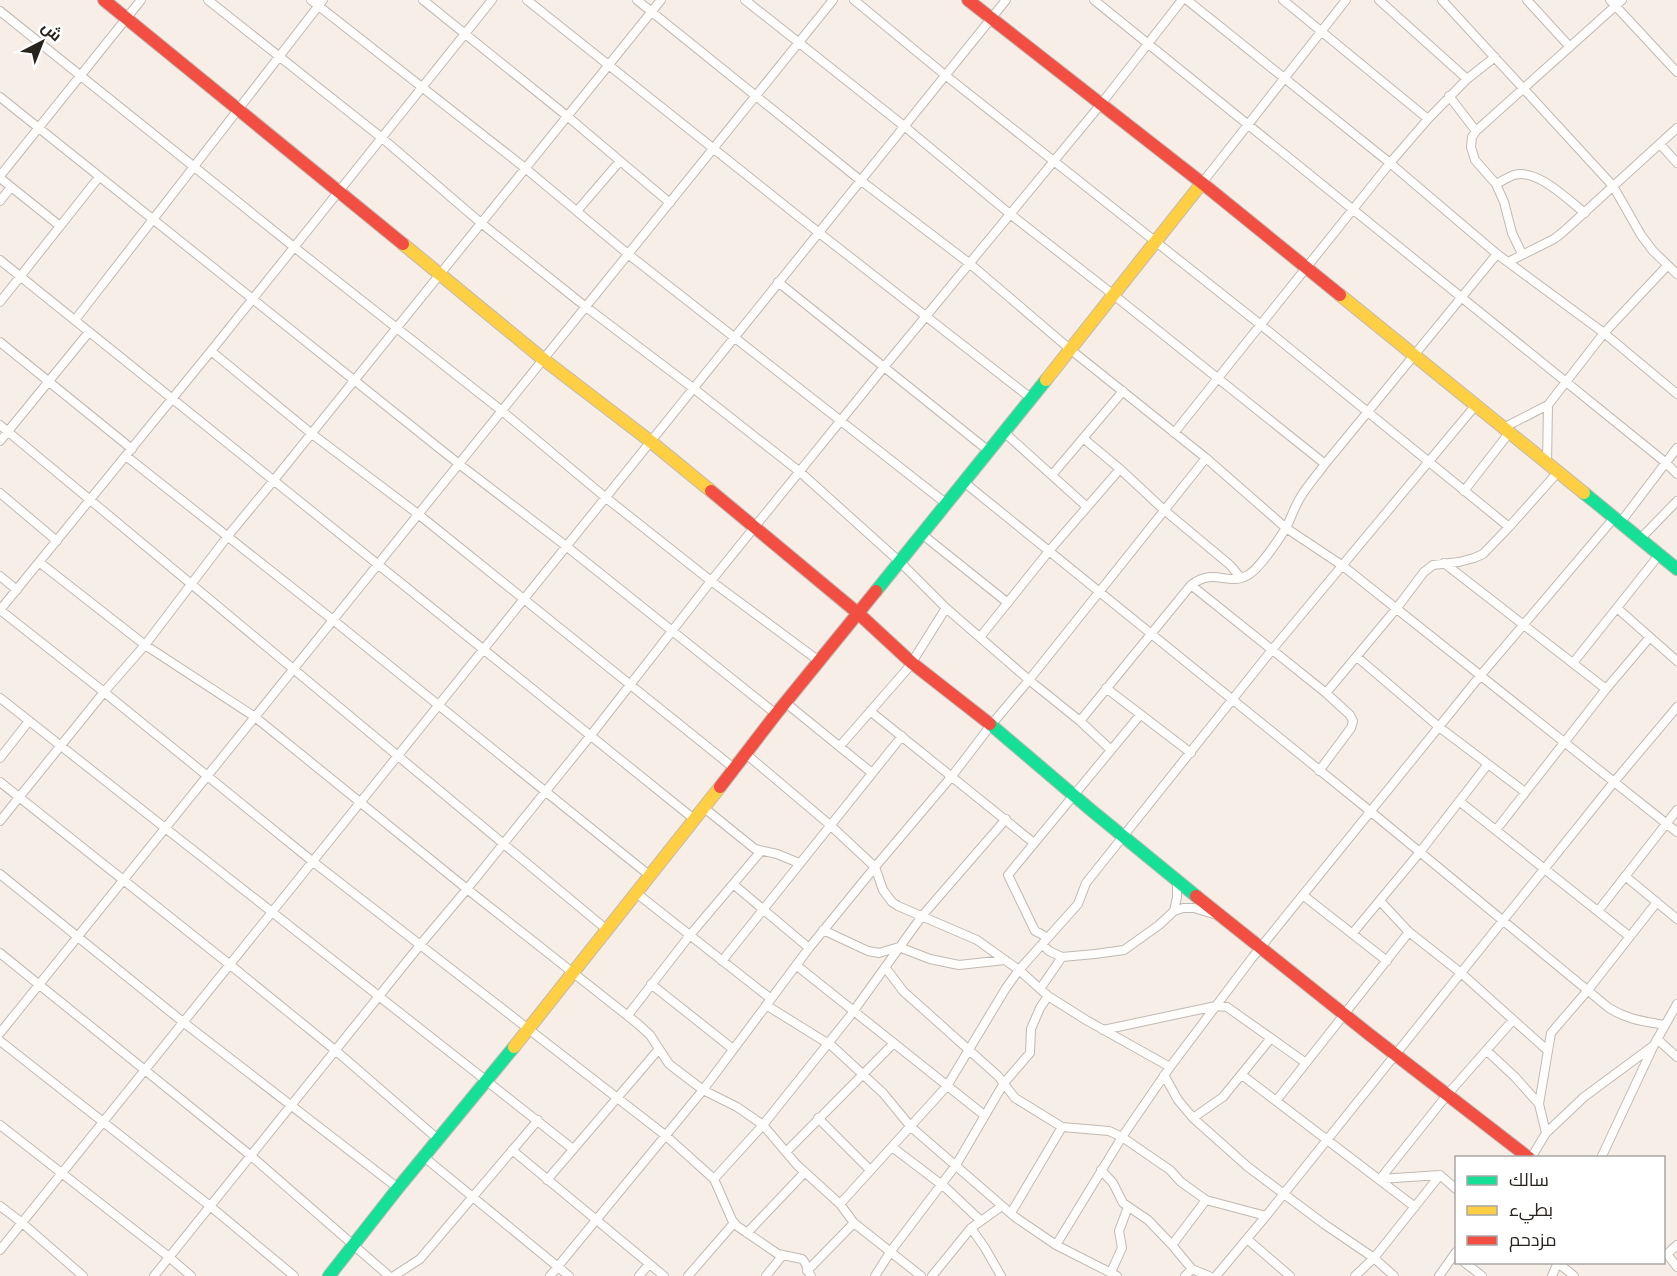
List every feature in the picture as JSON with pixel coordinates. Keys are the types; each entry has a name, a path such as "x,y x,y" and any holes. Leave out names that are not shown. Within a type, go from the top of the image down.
{"street":[{"path":"104,0 543,359 650,441 755,527 859,614 912,663 991,725 1177,880 1345,1015 1527,1156"},
{"path":"60,226 0,177 141,0"},
{"path":"208,0 382,138 481,223 586,307 800,472 900,562 946,608 1111,750"},
{"path":"423,0 567,116 670,203"},
{"path":"492,0 0,610 312,861 665,1135 714,1179 734,1223 747,1233 782,1256 802,1259 809,1274 854,1222"},
{"path":"527,0 1032,399"},
{"path":"637,0 860,180 969,263 1071,350 1206,458 1286,528 1343,566 1677,832"},
{"path":"0,821 104,692 146,645 227,537 661,0"},
{"path":"745,0 1325,464"},
{"path":"0,1033 833,0"},
{"path":"854,0 945,75 1261,325 1509,528"},
{"path":"968,0 1203,183 1677,569"},
{"path":"0,1250 1006,0"},
{"path":"1094,0 1677,474"},
{"path":"154,1276 591,735 711,581 1101,104 1182,0"},
{"path":"1187,0 1390,164 1497,254 1604,333 1677,394"},
{"path":"1283,0 1428,119"},
{"path":"329,1276 529,1029 776,714 948,505 1115,296 1346,0"},
{"path":"1380,0 1467,79"},
{"path":"1442,0 1613,186 1641,235 1667,266 1677,274"},
{"path":"1527,0 1570,47"},
{"path":"75,320 279,56 317,2 525,168 628,255 948,505"},
{"path":"1522,255 1512,233 1497,184 1475,160 1471,147 1472,137 1476,130 1570,47 1616,2 1677,72"},
{"path":"0,11 502,411 605,497 711,581 819,661"},
{"path":"1174,433 1428,119 1467,79 1495,57"},
{"path":"1449,96 1476,130"},
{"path":"0,97 776,714"},
{"path":"1508,262 1554,239 1677,128"},
{"path":"1660,144 1677,163"},
{"path":"577,211 620,161"},
{"path":"1497,184 1515,175 1536,177 1585,213"},
{"path":"0,302 99,177"},
{"path":"0,201 11,187"},
{"path":"1080,721 1191,585 1210,576 1233,580 1255,570 1286,528 1301,497 1325,464 1497,254"},
{"path":"0,260 694,819"},
{"path":"1464,491 1506,431 1548,405 1604,333 1667,266"},
{"path":"778,282 990,452"},
{"path":"0,441 89,332"},
{"path":"0,342 227,537 649,875"},
{"path":"211,351 312,434 418,514 735,769"},
{"path":"1052,475 1123,391"},
{"path":"1547,464 1548,405"},
{"path":"840,1204 947,1086 1019,970 1043,940 1078,904 1086,883 1271,651 1475,406"},
{"path":"0,425 606,929"},
{"path":"1005,433 1087,507"},
{"path":"1083,438 1230,565 1241,578"},
{"path":"1056,1245 1101,1170 1164,1075 1261,948 1480,676 1677,448"},
{"path":"549,1276 703,1090 823,930 952,776 1206,458"},
{"path":"981,636 1049,551 1120,469"},
{"path":"1326,693 1424,572 1433,565 1459,562 1483,554 1558,472"},
{"path":"965,483 1587,990 1622,1016 1665,1025"},
{"path":"0,494 57,540"},
{"path":"1640,539 1677,501"},
{"path":"922,536 1008,603"},
{"path":"1573,663 1659,555"},
{"path":"39,562 146,645 255,717 627,1015 650,1035 669,1064 703,1090 737,1107 763,1125 805,1172 840,1204 854,1222 918,1275"},
{"path":"1444,563 1606,689"},
{"path":"0,576 16,590"},
{"path":"1191,585 1326,693 1350,715 1353,721 1351,728 1319,771"},
{"path":"840,746 912,663 946,608"},
{"path":"1617,608 1677,661"},
{"path":"1496,830 1606,689 1650,637"},
{"path":"1357,657 1439,727 1525,792"},
{"path":"1106,688 1191,753"},
{"path":"0,698 573,1149"},
{"path":"786,703 872,773"},
{"path":"1220,1274 1614,782 1677,707"},
{"path":"870,711 1034,843"},
{"path":"1140,715 1008,875 1035,931 1049,951 1062,957 1124,950 1174,912 1183,908 1221,915"},
{"path":"0,758 29,721"},
{"path":"722,961 902,736"},
{"path":"746,754 830,825 875,867 883,890 892,902 977,940 1019,970 1048,996 1170,1067"},
{"path":"1352,934 1420,852 1488,764"},
{"path":"0,782 335,1050 439,1140"},
{"path":"1459,801 1629,936"},
{"path":"703,807 755,849 777,854 799,863"},
{"path":"1598,911 1677,810"},
{"path":"714,1179 763,1125 828,1043 922,916 1006,819"},
{"path":"627,1015 690,935 761,851"},
{"path":"0,874 183,1022 398,1188"},
{"path":"1624,876 1677,919"},
{"path":"1174,912 1177,880"},
{"path":"733,884 809,948"},
{"path":"635,892 722,961 768,1002 828,1043 888,1098 911,1127 1011,1214 1056,1245 1114,1274 1122,1248 1119,1231 1128,1207"},
{"path":"1304,896 1387,961"},
{"path":"1380,901 1409,932 1461,973 1547,1050"},
{"path":"1546,1133 1539,1104 1551,1033 1657,903"},
{"path":"823,930 868,951 879,953 899,947 930,959 959,965 1005,960"},
{"path":"1276,1101 1409,932"},
{"path":"0,953 250,1155 389,1276"},
{"path":"1040,989 1062,957"},
{"path":"796,965 984,1115"},
{"path":"885,967 903,991 998,1076 1015,1098 1062,1127 1109,1131 1122,1137 1170,1170 1181,1182 1206,1200 1266,1216"},
{"path":"651,984 733,1049"},
{"path":"875,1276 891,1251 956,1165 1004,1083 1030,1053 1031,1029 1048,996"},
{"path":"1602,1156 1655,1042 1677,1004"},
{"path":"1103,1030 1216,1006 1227,1007 1306,1063"},
{"path":"1380,1179 1447,1095 1513,1020"},
{"path":"1193,1118 1223,1097 1271,1038"},
{"path":"0,1041 210,1206 294,1276"},
{"path":"1655,1042 1677,1057"},
{"path":"1531,1156 1546,1133 1584,1097 1655,1042"},
{"path":"786,1152 894,1043"},
{"path":"547,1180 659,1049"},
{"path":"1487,1051 1539,1104"},
{"path":"1164,1075 1178,1100 1193,1118 1248,1167 1374,1258 1394,1276"},
{"path":"1242,1075 1415,1207"},
{"path":"818,1118 870,1170"},
{"path":"394,1276 420,1260 538,1120"},
{"path":"0,1125 191,1276"},
{"path":"1011,1214 1062,1127"},
{"path":"892,1147 942,1184 980,1220"},
{"path":"512,1150 664,1276"},
{"path":"424,1157 569,1276"},
{"path":"1101,1170 1128,1207 1148,1220 1191,1269 1209,1276"},
{"path":"747,1233 805,1172"},
{"path":"1380,1179 1440,1175 1455,1188"},
{"path":"1355,1276 1374,1258 1440,1175"},
{"path":"1172,1245 1206,1200"},
{"path":"0,1206 83,1276"},
{"path":"932,1276 970,1228 1002,1206"},
{"path":"688,1276 734,1223"},
{"path":"970,1228 1001,1276"},
{"path":"1247,1239 1290,1276"},
{"path":"1677,1245 1665,1252 1677,1267"},
{"path":"766,1276 782,1256"},
{"path":"1438,1276 1455,1256"},
{"path":"639,1276 649,1264"},
{"path":"1465,1264 1482,1276"},
{"path":"1559,1264 1574,1276"},
{"path":"1185,1276 1191,1269"}],"traffic: fast":[{"path":"876,591 1046,380"},
{"path":"1584,493 1677,569"},
{"path":"990,724 1196,896"},
{"path":"329,1276 514,1047"}],"traffic: slow":[{"path":"1046,380 1202,183"},
{"path":"403,244 543,359 711,491"},
{"path":"1340,295 1584,493"},
{"path":"514,1047 720,787"}],"traffic: jam":[{"path":"104,0 403,244"},
{"path":"968,0 1202,183 1340,295"},
{"path":"711,491 859,614 912,663 990,724"},
{"path":"720,787 876,591"},
{"path":"1196,896 1526,1156"}]}
